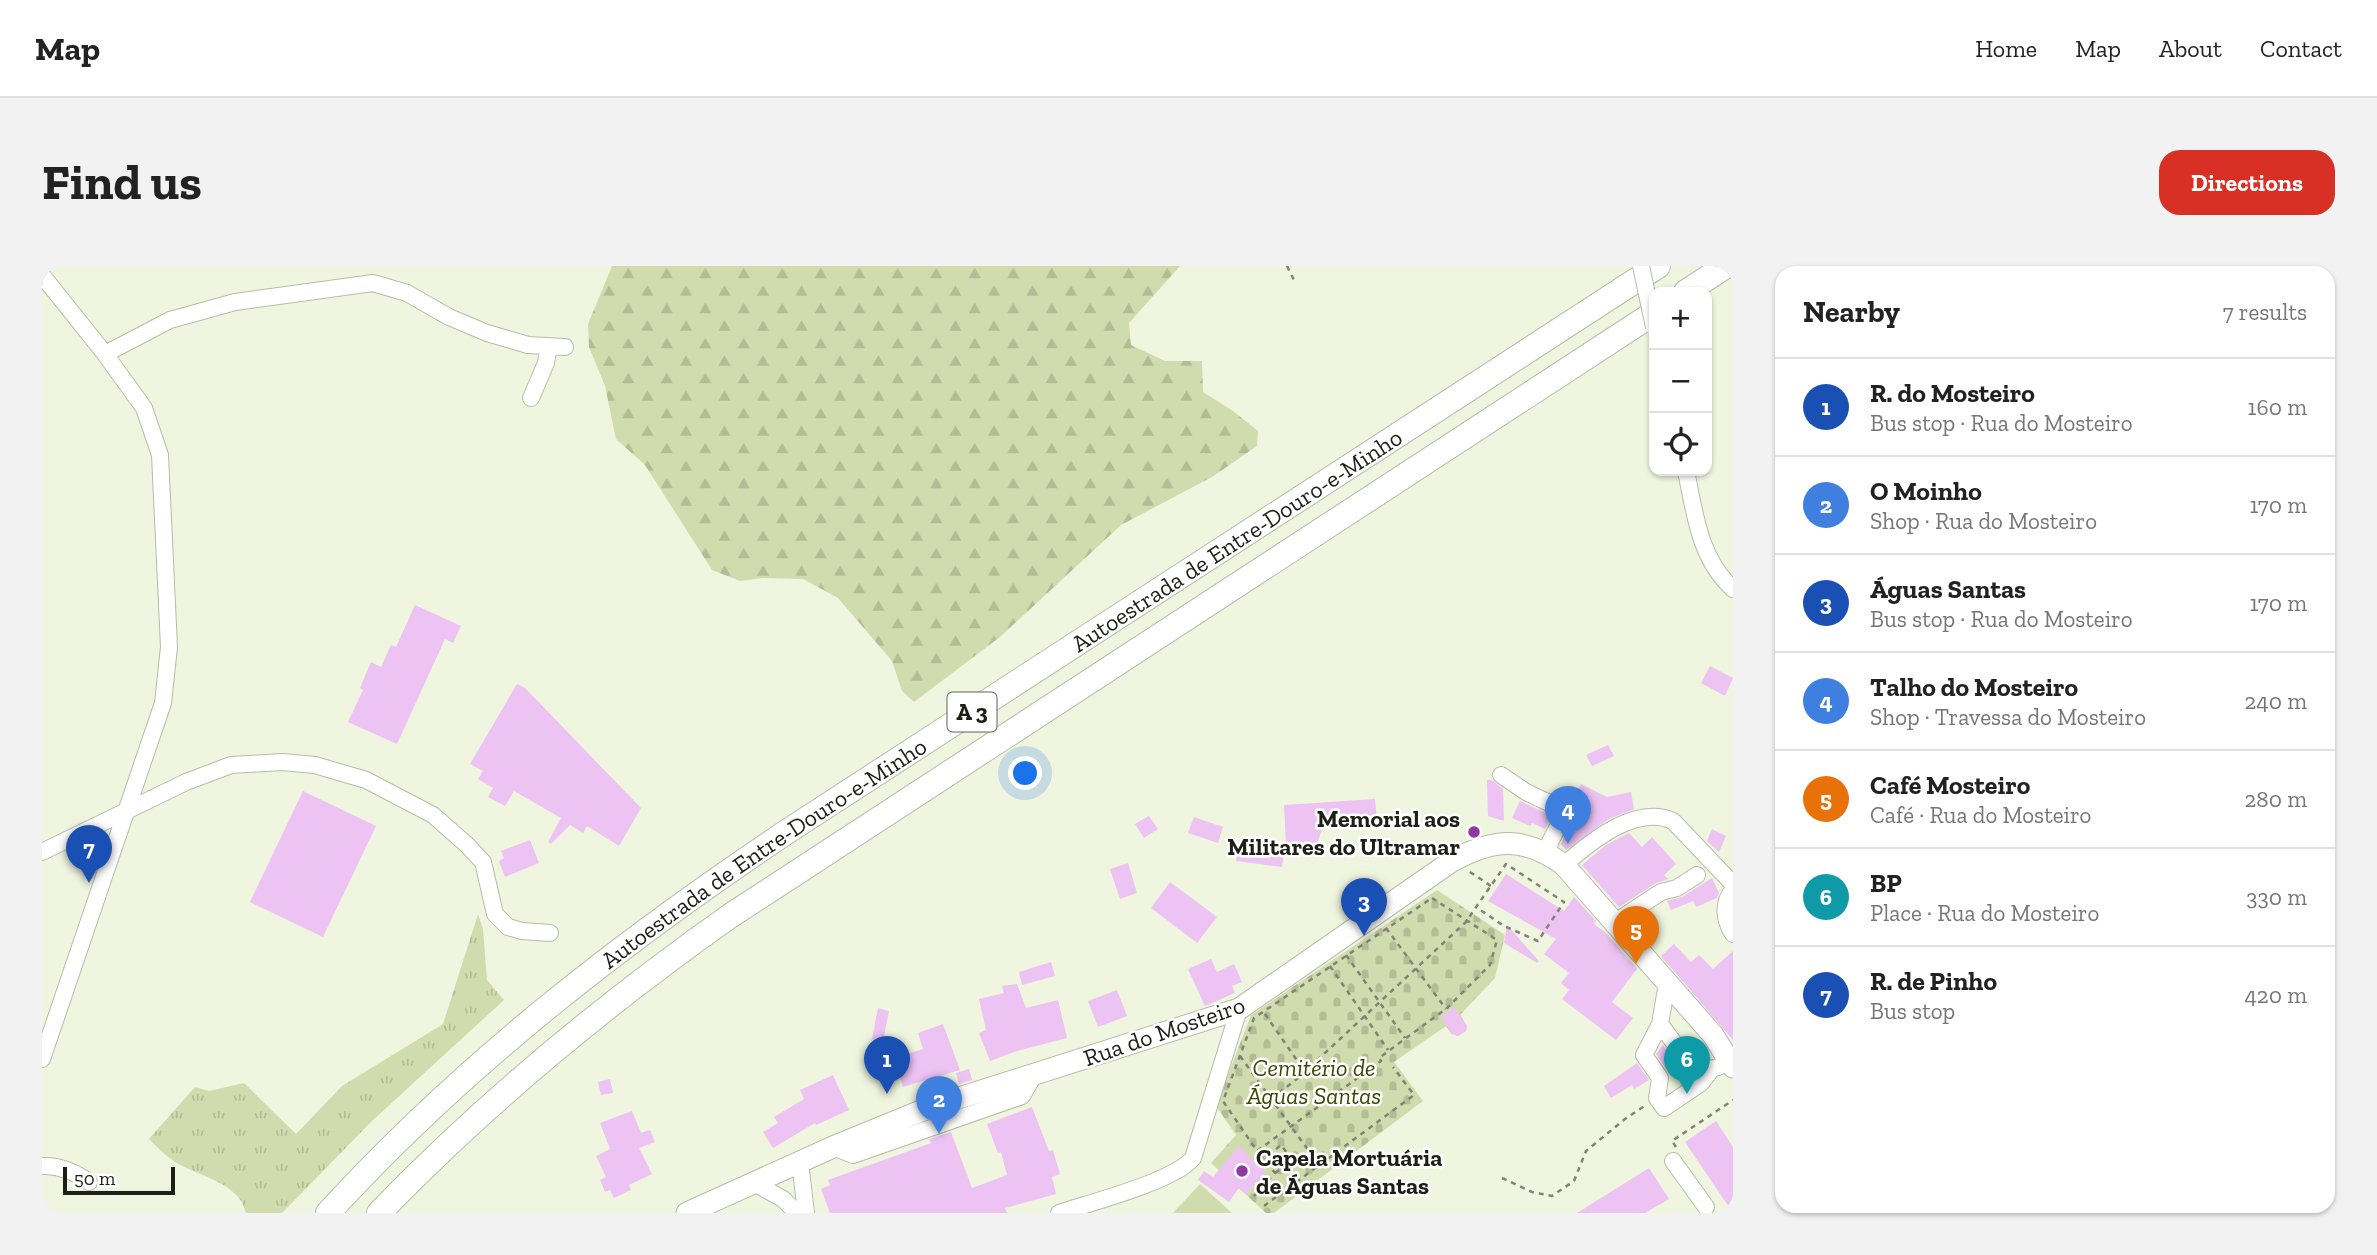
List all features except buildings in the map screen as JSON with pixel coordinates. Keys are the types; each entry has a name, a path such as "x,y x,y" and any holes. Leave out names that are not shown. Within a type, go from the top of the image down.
{"highway":[{"name":"Autoestrada de Entre-Douro-e-Minho","path":"328,1213 384,1155 496,1050 590,972 688,899 788,831 1658,266"},
{"path":"1694,287 1726,266"},
{"name":"Autoestrada de Entre-Douro-e-Minho","path":"379,1213 450,1142 560,1045 730,916 1649,316"}],"main road":[{"name":"Rua do Mosteiro","path":"687,1213 833,1147 931,1107 1239,1009 1452,861 1488,845 1508,842 1530,846 1556,859"},
{"path":"1556,859 1713,1035 1725,1066"}],"street":[{"path":"1642,266 1649,302"},
{"path":"42,1059 163,703 169,647 160,455 144,408 105,354 43,279"},
{"path":"105,354 170,320 235,302 373,283 407,293 449,317 487,333 528,345 557,347 546,363 531,398"},
{"path":"1687,476 1702,543 1712,566 1733,589"},
{"path":"42,852 186,782 231,765 282,762 315,765 366,780 433,815 483,862 495,914 508,927 550,933"},
{"path":"1501,775 1526,792 1566,811 1550,842 1556,859 1621,824 1662,816 1673,821 1733,884"},
{"path":"1614,923 1661,892 1677,888 1698,875"},
{"path":"1733,890 1726,902 1725,913 1733,934"},
{"path":"1667,984 1660,1024 1644,1055 1660,1079 1657,1098 1664,1108 1725,1066"},
{"path":"1059,1213 1169,1175 1188,1164 1193,1158 1239,1009"},
{"path":"1660,1024 1690,1064 1725,1066"},
{"path":"1673,1161 1704,1211"},
{"path":"800,1162 806,1213"},
{"path":"42,1166 75,1172 89,1182"},
{"path":"754,1183 783,1199 797,1213"}],"path":[{"path":"1287,266 1295,282"},
{"path":"1452,861 1491,886"},
{"path":"1271,1099 1305,1072 1467,921 1476,907 1506,864 1564,902 1538,941 1504,926 1476,907"},
{"path":"1257,1151 1381,1061 1379,1058 1446,1009 1490,964 1497,940 1432,898 1254,1018 1223,1101 1257,1151 1275,1173"},
{"path":"1387,928 1446,1009"},
{"path":"1346,955 1406,1038"},
{"path":"1330,966 1389,1051"},
{"path":"1263,1012 1305,1072"},
{"path":"1240,1056 1319,1165"},
{"path":"1264,1206 1414,1095 1392,1067"},
{"path":"1502,1178 1532,1192 1552,1196 1574,1181 1587,1151 1625,1119 1657,1098"},
{"path":"1673,1161 1679,1151 1672,1141 1733,1100"},
{"path":"1286,1165 1275,1150 1281,1145 1293,1161"},
{"path":"1254,1196 1275,1173 1298,1157"}],"green space":[{"path":"612,266 1180,266 1129,323 1131,345 1165,361 1202,361 1203,392 1258,431 1257,446 1212,477 1121,525 1000,637 914,702 902,691 892,661 838,598 803,579 763,578 740,581 712,570 645,465 616,439 605,386 589,347 588,324"},
{"name":"Cemitério de Águas Santas","path":"1437,890 1505,935 1495,978 1460,1015 1467,1026 1466,1031 1458,1036 1452,1034 1446,1026 1394,1062 1423,1101 1274,1213 1266,1213 1211,1163 1236,1135 1216,1106 1251,1015"},
{"path":"478,914 483,929 487,980 504,1000 372,1121 282,1213 246,1213 236,1194 227,1187 175,1162 149,1139 195,1087 209,1091 244,1083 296,1134 342,1086 443,1024"},
{"path":"1200,1184 1232,1213 1173,1213"}],"place":[{"name":"Memorial aos Militares do Ultramar","path":"1474,832"},
{"name":"Talho do Mosteiro","path":"1568,844"},
{"name":"R. de Pinho","path":"89,883"},
{"name":"Águas Santas","path":"1364,936"},
{"name":"Café Mosteiro","path":"1636,964"},
{"name":"R. do Mosteiro","path":"887,1094"},
{"name":"BP","path":"1687,1094"},
{"name":"O Moinho","path":"939,1134"},
{"name":"Capela Mortuária de Águas Santas","path":"1242,1171"}]}
